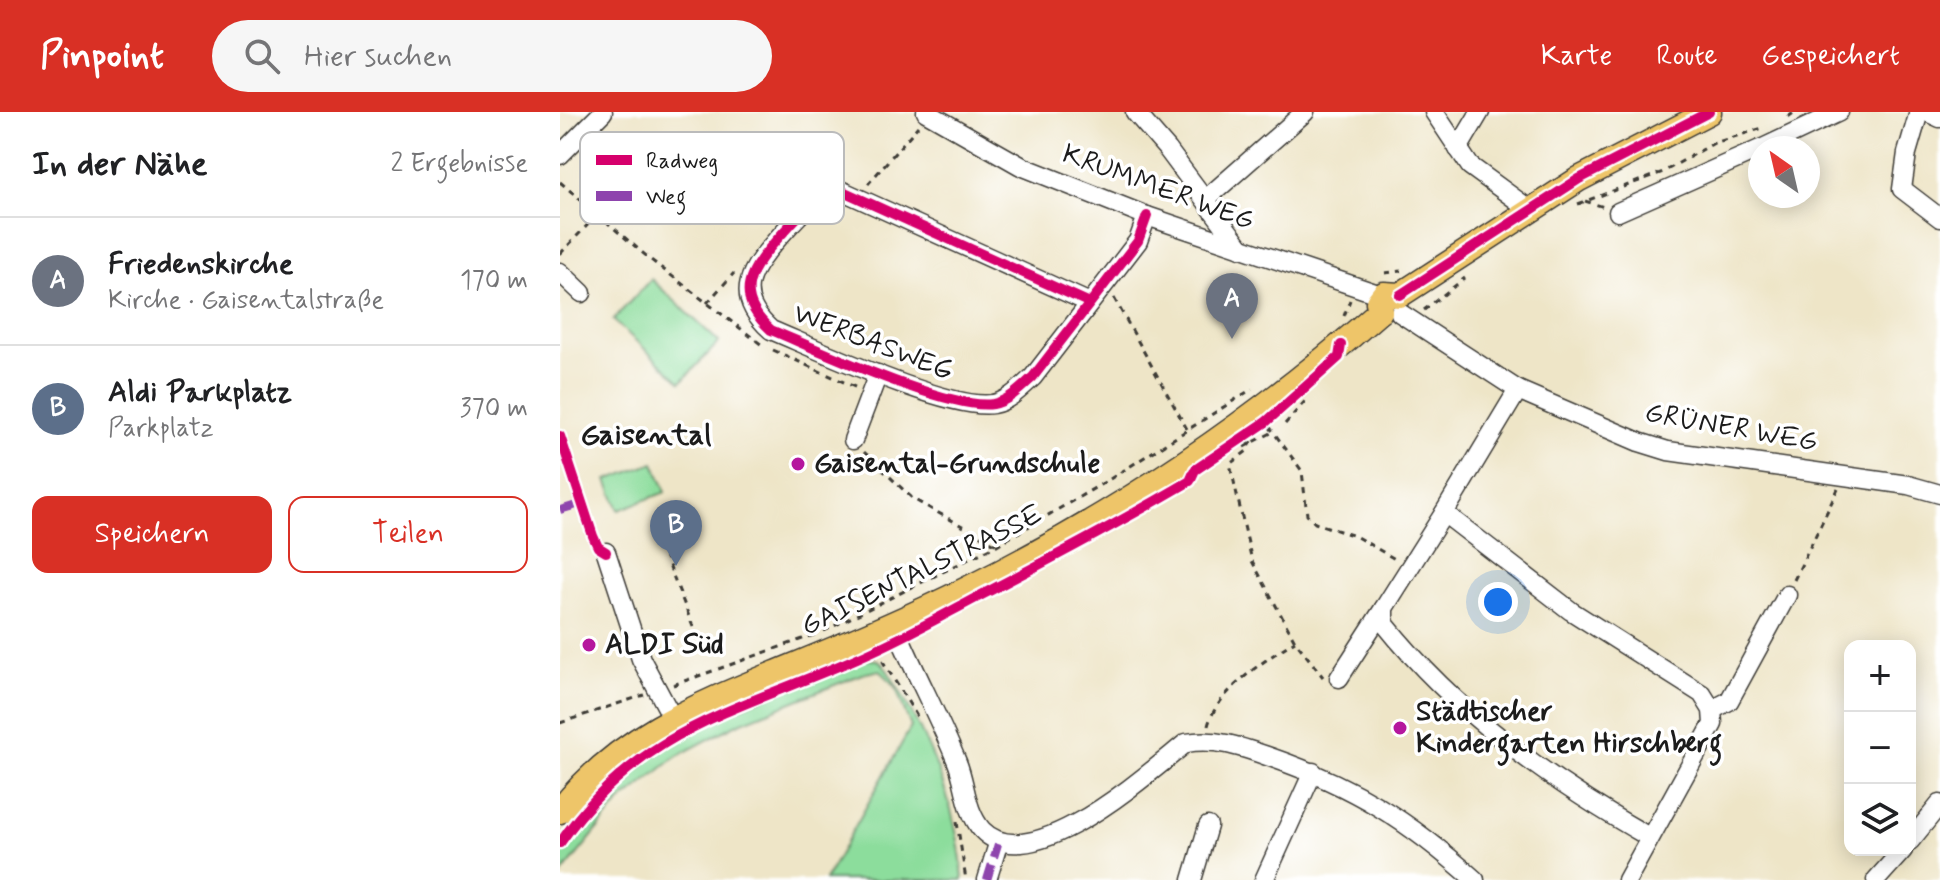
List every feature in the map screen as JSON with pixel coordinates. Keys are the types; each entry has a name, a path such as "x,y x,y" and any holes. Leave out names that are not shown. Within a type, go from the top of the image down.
{"main road":[{"name":"GAISENTALSTRASSE","path":"561,806 625,750 672,717 965,590 1120,506 1265,407 1388,303 1529,209 1709,112"}],"street":[{"path":"583,132 603,112"},
{"path":"1134,112 1206,199 1241,248"},
{"path":"1206,199 1305,112"},
{"path":"1434,112 1470,166 1529,209"},
{"path":"1458,149 1480,112"},
{"path":"1789,136 1839,112"},
{"path":"1919,112 1907,153 1902,189 1940,218"},
{"path":"1927,112 1940,118"},
{"name":"KRUMMER WEG","path":"922,120 1021,166 1147,216 1355,287 1388,303"},
{"path":"560,155 580,135"},
{"path":"1609,209 1748,154"},
{"path":"844,191 1090,303"},
{"name":"WERBASWEG","path":"748,278 750,301 758,317 771,330 878,374 971,405 996,404 1017,392 1033,377 1138,241 1147,216"},
{"path":"748,278 755,264 791,224"},
{"path":"560,272 582,293"},
{"name":"GRÜNER WEG","path":"1388,303 1518,390 1611,431 1668,451 1845,475 1940,494"},
{"path":"853,440 878,374"},
{"path":"1339,678 1518,390"},
{"path":"1444,513 1571,611 1702,694 1712,710 1713,724 1627,880"},
{"path":"606,552 641,659 672,717"},
{"path":"1712,710 1729,701 1787,595"},
{"path":"1384,608 1384,623 1394,636 1494,734 1537,768 1649,837"},
{"path":"894,623 959,765 970,812 982,831 998,844 1015,848 1039,846 1086,820 1186,743 1204,740 1226,742 1313,772 1379,804 1433,842 1475,880"},
{"path":"1264,880 1313,772"},
{"path":"1916,834 1940,804"},
{"path":"1192,880 1208,826"},
{"path":"987,880 998,844"},
{"path":"1876,880 1898,856"}],"path":[{"path":"874,177 922,120"},
{"path":"560,182 580,200"},
{"path":"1585,201 1609,209"},
{"path":"560,254 588,224"},
{"path":"608,224 706,303 735,272 748,278"},
{"path":"1105,282 1188,431"},
{"path":"1341,324 1355,287"},
{"path":"1341,324 1388,303"},
{"path":"1287,403 1307,385"},
{"path":"560,723 823,632 997,545 1188,431 1254,387"},
{"path":"1233,445 1276,412"},
{"path":"1266,422 1302,471 1304,505 1315,523 1355,536 1409,567"},
{"path":"853,440 913,499 997,545"},
{"path":"1252,441 1247,451 1230,464 1252,561 1295,641 1332,688 1339,678"},
{"path":"1787,595 1845,475"},
{"path":"656,532 697,637"},
{"path":"1204,740 1210,715 1252,669 1295,641"},
{"path":"869,653 886,664 924,731"},
{"path":"957,822 966,880"}],"green space":[{"path":"651,279 719,342 681,382 613,320"},
{"path":"654,463 666,492 619,510 607,480"},
{"path":"865,659 878,660 884,665 926,741 954,822 963,880 825,880 911,727 895,686 880,670 862,674 737,724 677,756 619,803 560,876 560,851 571,830 616,782 647,758 716,718"}],"marked path":[{"path":"560,510 583,503"},
{"path":"987,880 998,844"}],"cycle path":[{"path":"1400,295 1579,179 1709,112"},
{"path":"844,192 1090,303"},
{"path":"791,224 761,260 750,282 751,305 771,330 916,389 973,404 993,404 1010,397 1033,377 1138,241 1147,216"},
{"path":"560,843 591,804 624,772 660,746 736,707 897,640 1190,481 1195,470 1266,422 1339,357 1341,345"},
{"path":"560,436 593,536 598,547 606,552"}],"place":[{"name":"Friedenskirche","path":"1232,339"},
{"name":"Gaisental-Grundschule","path":"798,464"},
{"name":"Aldi Parkplatz","path":"676,566"},
{"name":"ALDI Süd","path":"589,645"},
{"name":"Städtischer Kindergarten Hirschberg","path":"1400,728"}],"district":[{"name":"Gaisental","path":"646,435"}]}
